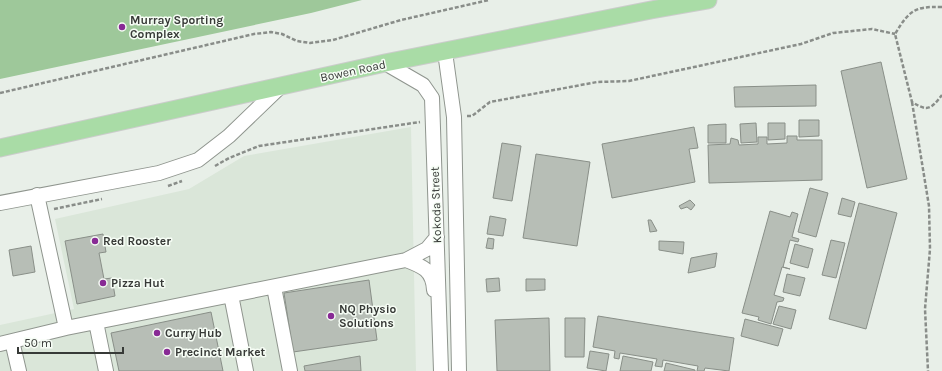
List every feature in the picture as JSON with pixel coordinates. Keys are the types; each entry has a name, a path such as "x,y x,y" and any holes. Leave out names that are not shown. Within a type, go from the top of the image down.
{"main road":[{"name":"Bowen Road","path":"0,148 385,64 651,10 708,0"}],"street":[{"name":"Kokoda Street","path":"444,52 454,117 459,371"},
{"name":"Kokoda Street","path":"385,64 423,85 432,98 441,371"},
{"path":"0,203 37,195 159,174 198,160 228,136 280,87"},
{"path":"37,195 66,328"},
{"path":"19,371 6,343 66,328 406,260 427,249 437,237"},
{"path":"406,260 426,268 432,276 434,312 440,324"},
{"path":"440,324 450,284 458,278"},
{"path":"274,287 290,371"},
{"path":"231,295 246,371"},
{"path":"96,322 106,371"}],"path":[{"path":"0,93 254,34 270,32 282,34 297,41 310,43 333,40 401,20 489,0"},
{"path":"928,371 925,308 930,249 929,206 912,102 895,34 912,11 921,7 942,7"},
{"path":"912,102 923,109 927,109 934,105 942,95"}],"shaded area":[{"path":"411,127 416,371 0,371 0,325 74,309 55,219 189,189 244,156"}],"green space":[{"name":"Murray Sporting Complex","path":"0,0 362,0 311,13 0,79"}],"building":[{"path":"881,62 907,179 867,188 841,71"},
{"path":"816,85 816,106 735,107 734,87"},
{"path":"799,120 819,120 819,136 799,137"},
{"path":"756,123 757,142 741,143 740,124"},
{"path":"768,123 785,123 785,139 768,140"},
{"path":"726,124 726,143 708,143 708,125"},
{"path":"694,127 698,148 689,149 695,182 612,198 602,144"},
{"path":"787,136 797,136 797,140 822,140 822,180 709,183 708,145 730,144 731,138 738,140 739,145 758,144 758,137 767,137 767,144 787,143"},
{"path":"502,143 521,146 512,201 493,198"},
{"path":"536,154 590,162 577,246 523,238"},
{"path":"810,188 828,193 816,237 798,232"},
{"path":"842,198 855,202 851,217 838,214"},
{"path":"690,200 695,205 691,210 687,207 681,209 679,206"},
{"path":"859,203 897,213 866,329 829,319"},
{"path":"770,211 790,217 792,212 798,214 792,237 799,239 798,242 790,240 783,267 790,269 782,267 774,295 784,298 783,301 777,302 771,324 758,320 759,317 742,313"},
{"path":"490,216 506,219 503,236 487,234"},
{"path":"648,220 651,220 657,231 650,232"},
{"path":"103,234 106,252 99,253 104,279 112,278 115,296 77,304 65,241"},
{"path":"488,238 494,239 493,249 486,248"},
{"path":"831,240 845,243 836,278 822,275"},
{"path":"659,241 684,242 683,254 659,250"},
{"path":"795,244 813,249 808,268 790,263"},
{"path":"31,246 35,272 13,276 9,250"},
{"path":"717,253 715,267 688,273 691,258"},
{"path":"787,274 805,278 800,296 783,292"},
{"path":"499,278 500,291 487,292 486,279"},
{"path":"526,279 545,279 545,290 526,291"},
{"name":"NQ Physio Solutions","path":"369,280 377,340 293,352 284,293"},
{"path":"779,306 796,310 791,329 773,324"},
{"name":"Precinct Market","path":"211,312 223,371 119,371 111,333"},
{"path":"598,316 734,338 729,371 705,368 704,371 697,371 698,366 663,360 662,367 655,366 657,359 620,353 619,359 614,358 615,351 593,347"},
{"path":"549,318 550,371 497,371 495,320"},
{"path":"565,318 585,318 584,357 565,357"},
{"path":"745,319 783,329 778,346 741,336"},
{"path":"590,351 609,354 606,371 587,368"},
{"path":"360,356 361,371 305,371 304,366"},
{"path":"623,356 653,362 651,371 620,371"},
{"path":"666,363 695,370 695,371 664,371"}],"place":[{"name":"Murray Sporting Complex","path":"122,27"},
{"name":"Red Rooster","path":"95,241"},
{"name":"Pizza Hut","path":"103,283"},
{"name":"NQ Physio Solutions","path":"331,316"},
{"name":"Curry Hub","path":"157,333"},
{"name":"Precinct Market","path":"167,352"}]}
